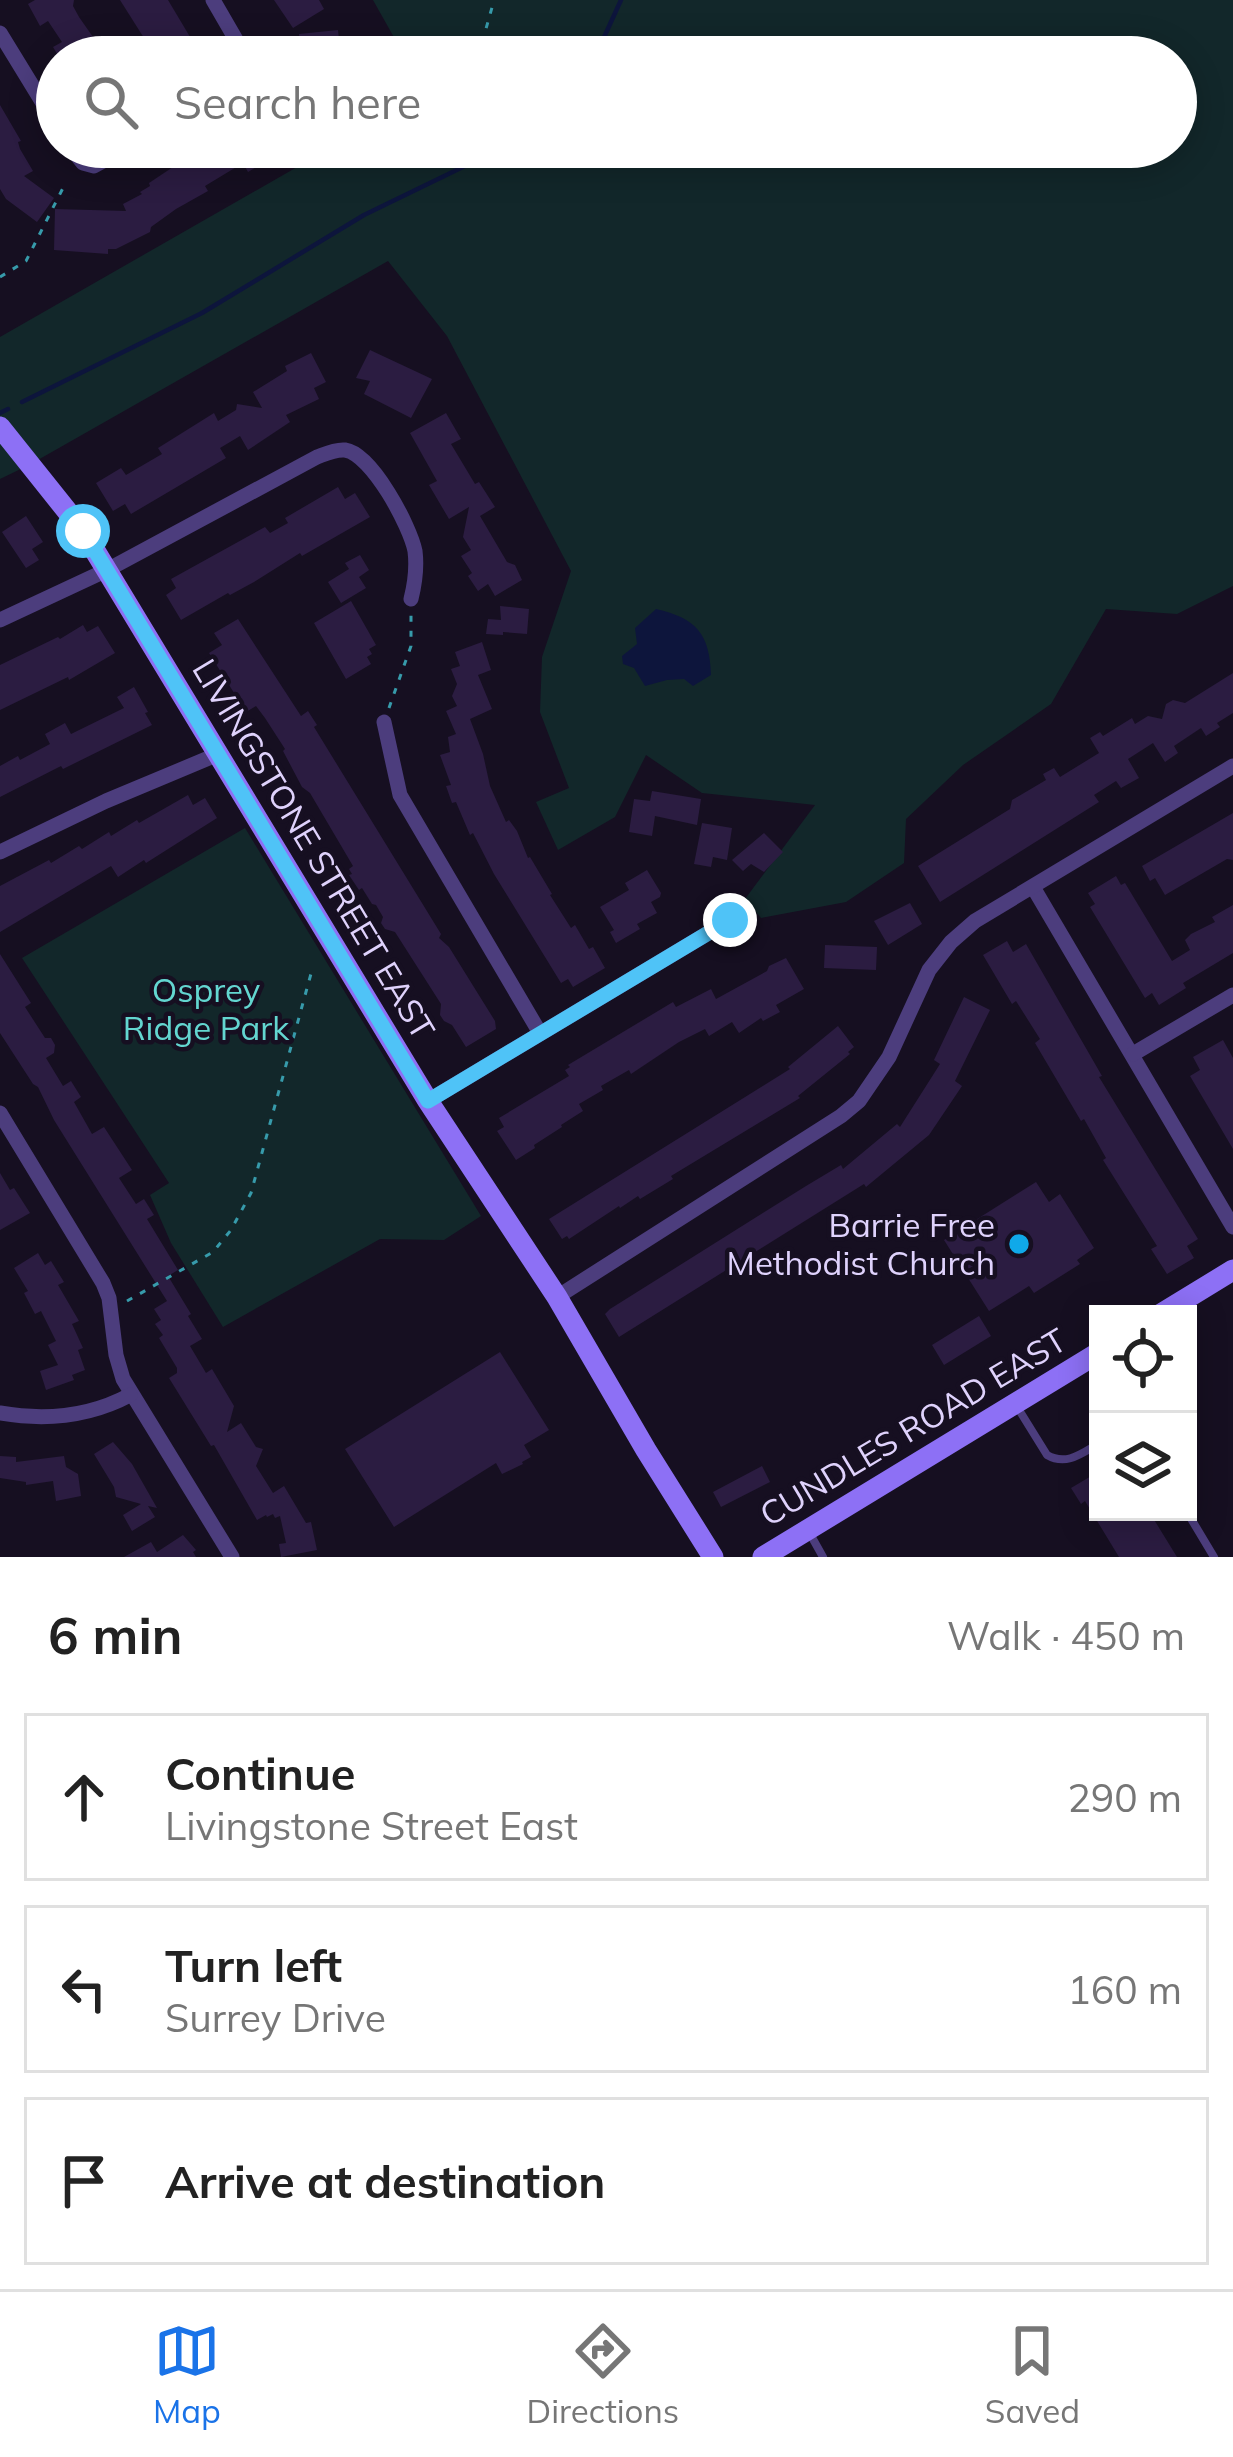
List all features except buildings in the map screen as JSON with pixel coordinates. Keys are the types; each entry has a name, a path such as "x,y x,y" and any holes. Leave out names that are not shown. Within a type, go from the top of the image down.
{"street":[{"path":"213,0 234,36"},
{"path":"0,33 36,92"},
{"name":"LIVINGSTONE STREET EAST","path":"0,427 71,514 107,570 428,1101 556,1297 713,1557"},
{"path":"0,620 107,570 317,457 345,450 369,466 405,524 416,555 411,599"},
{"path":"384,722 400,795 540,1033"},
{"path":"0,852 216,755"},
{"path":"556,1297 859,1101 889,1057 929,970 975,921 1233,766"},
{"path":"1033,887 1233,1227"},
{"path":"428,1101 730,920"},
{"path":"1133,1054 1233,995"},
{"path":"1,1118 103,1282 116,1355 130,1395 232,1557"},
{"path":"1176,1305 1233,1270"},
{"name":"CUNDLES ROAD EAST","path":"763,1557 1089,1358"},
{"path":"0,1413 60,1418 130,1395"}],"lane":[{"path":"1015,1403 1047,1454 1055,1459 1074,1458 1089,1449"},
{"path":"1192,1521 1214,1557"},
{"path":"807,1530 823,1557"}],"path":[{"path":"484,36 492,0"},
{"path":"0,277 26,261 66,182"},
{"path":"384,722 411,646 411,599"},
{"path":"110,1310 213,1252 231,1230 251,1193 311,970"}],"green space":[{"path":"373,0 1233,0 1233,586 1177,614 1106,609 1051,704 963,765 906,819 904,863 846,902 761,918 745,899 815,805 702,793 646,755 615,817 558,850 536,802 569,788 540,712 542,657 571,571 447,336 388,261 0,479 0,337 295,168 1197,168 1197,36 393,36"},
{"name":"Osprey Ridge Park","path":"245,828 481,1216 444,1240 380,1239 223,1327 171,1243 150,1195 169,1183 22,958"}],"water":[{"path":"656,609 681,617 698,630 708,649 711,675 693,686 684,679 645,686 634,668 623,664 622,656 637,644 635,628"}],"waterway":[{"path":"605,36 621,0"},
{"path":"22,402 202,313 364,215 461,168"},
{"path":"0,413 8,409"}],"place":[{"name":"Barrie Free Methodist Church","path":"1019,1244"}],"route":[{"path":"83,531 428,1101 730,920"}]}
